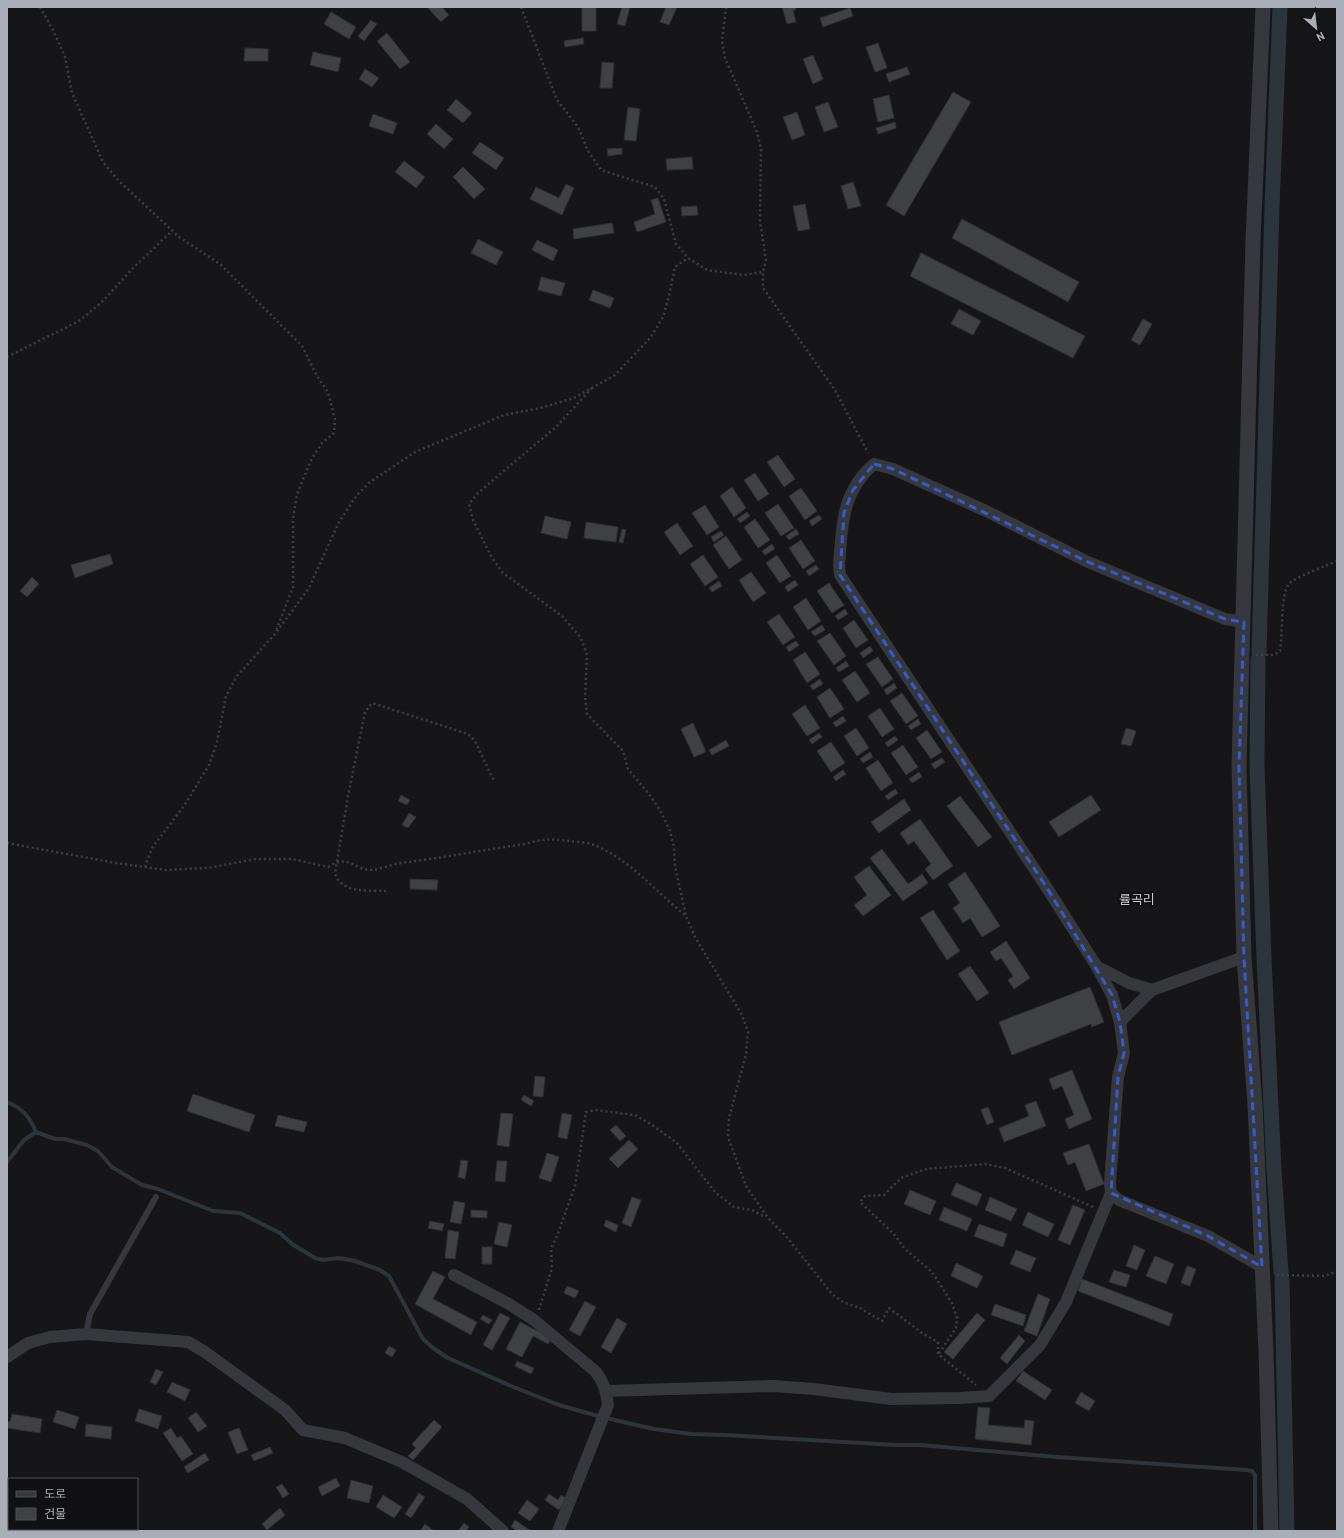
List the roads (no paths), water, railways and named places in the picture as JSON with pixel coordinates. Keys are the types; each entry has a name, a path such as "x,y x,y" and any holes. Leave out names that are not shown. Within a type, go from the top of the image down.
{"street":[{"path":"1263,7 1253,240 1240,766 1244,957 1255,1105 1271,1531"},
{"path":"606,1391 773,1386 814,1389 891,1399 989,1396 1040,1345 1054,1322 1066,1302 1102,1212 1111,1194 1110,1183 1118,1077 1124,1053 1120,1022 1112,995 1097,967 1047,888 840,575 839,566 844,512 853,490 864,472 874,464 893,469 986,511 1088,562 1225,619 1244,622"},
{"path":"1120,1022 1152,990 1244,957"},
{"path":"1097,967 1128,983 1152,990"},
{"path":"1111,1194 1119,1200 1208,1236 1262,1271"},
{"path":"454,1275 534,1320 595,1371 602,1380 606,1391 608,1404 558,1531"},
{"path":"7,1357 28,1343 50,1337 86,1334 188,1342 205,1352 285,1410 303,1430 346,1438 402,1462 467,1499 503,1531"}],"lane":[{"path":"86,1334 90,1314 156,1197"}],"waterway":[{"path":"1259,652 1272,208 1280,7"},
{"path":"1258,659 1257,766 1264,958 1274,1170 1281,1272"},
{"path":"7,1102 17,1107 25,1114 36,1132 55,1139 64,1139 87,1145 98,1151 112,1167 142,1185 158,1189 213,1211 240,1213 280,1233 292,1244 315,1258 323,1260 339,1258 355,1261 380,1270 389,1276 423,1339 433,1348 448,1358 511,1386 559,1405 598,1416"},
{"path":"7,1162 24,1140 36,1132"},
{"path":"1282,1280 1287,1531"},
{"path":"610,1419 654,1429 691,1434 920,1445 1057,1457 1252,1471 1255,1475 1255,1531"}],"district":[{"name":"률곡리","path":"1137,899"}]}
